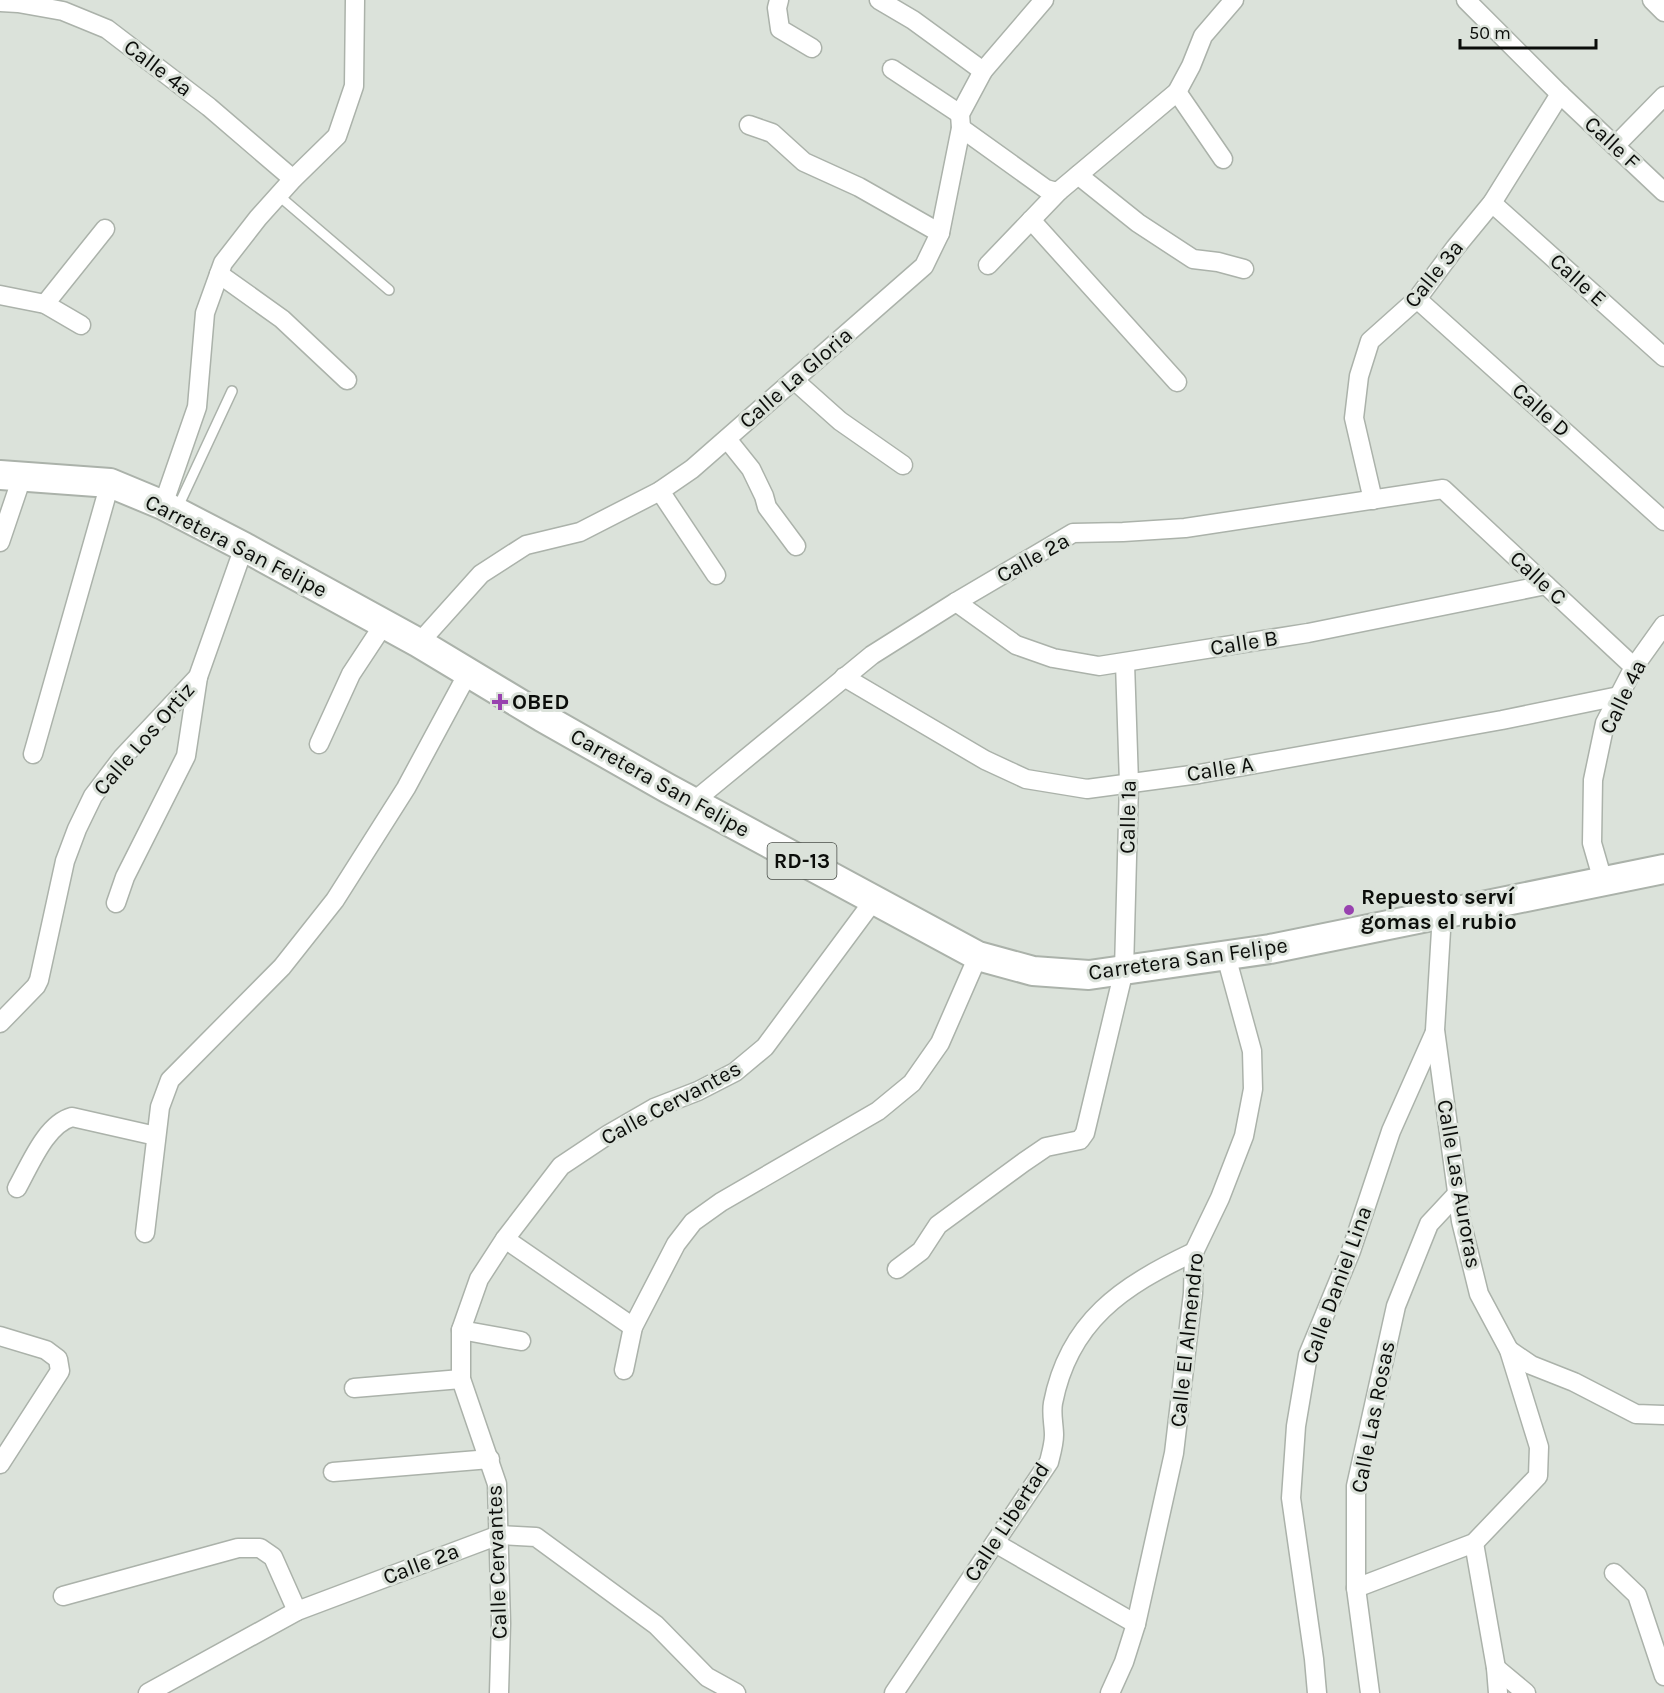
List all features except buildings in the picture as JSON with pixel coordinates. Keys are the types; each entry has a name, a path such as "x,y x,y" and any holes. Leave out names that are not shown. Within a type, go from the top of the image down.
{"main road":[{"name":"Carretera San Felipe","path":"11,476 110,483 169,508 419,643 693,802 978,956 1034,971 1089,975 1270,950 1664,868"}],"street":[{"path":"169,508 197,407 205,313 223,263 278,195 337,136 354,86 355,0"},
{"path":"778,0 780,29 812,48"},
{"path":"879,0 913,20 983,71"},
{"name":"Calle La Gloria","path":"419,643 481,574 526,545 580,532 660,491 692,469 924,266 940,233 960,121 983,71 1044,0"},
{"path":"988,265 1059,190 1177,92 1203,36 1234,0"},
{"name":"Calle F","path":"1466,0 1560,94 1664,192"},
{"path":"1652,0 1664,12"},
{"name":"Calle 4a","path":"0,2 63,11 107,29 209,107 293,179"},
{"path":"892,69 1046,189 1059,190"},
{"path":"1177,92 1223,159"},
{"name":"Calle 3a","path":"1373,500 1354,418 1359,376 1370,341 1417,299 1492,202 1560,94"},
{"path":"1615,146 1664,96"},
{"path":"749,125 772,133 804,162 859,187 940,233"},
{"path":"1078,175 1138,224 1192,260 1218,262 1244,269"},
{"name":"Calle E","path":"1492,202 1664,357"},
{"path":"1031,220 1177,382"},
{"path":"45,304 105,229"},
{"path":"219,274 282,319 347,380"},
{"path":"0,295 45,304 81,324"},
{"name":"Calle D","path":"1417,299 1664,521"},
{"path":"794,380 840,421 903,465"},
{"path":"727,439 751,469 767,507 796,546"},
{"path":"0,542 11,476"},
{"path":"33,754 110,483"},
{"name":"Calle 2a","path":"693,802 872,655 1073,533 1185,528 1443,489"},
{"name":"Calle C","path":"1443,489 1634,667"},
{"path":"660,491 716,575"},
{"name":"Calle Los Ortiz","path":"0,1023 36,986 39,980 65,861 93,796 122,758 198,676 244,547"},
{"name":"Calle B","path":"956,602 1016,645 1053,658 1099,666 1308,633 1546,585"},
{"path":"320,744 351,674 384,624"},
{"name":"Calle 4a","path":"1603,881 1592,843 1593,780 1605,723 1634,667 1664,625"},
{"name":"Calle 1a","path":"897,1269 921,1251 938,1225 1024,1162 1046,1147 1080,1140 1084,1133 1124,970 1129,783 1125,663"},
{"path":"145,1233 160,1107 170,1080 282,968 336,900 406,788 468,673"},
{"path":"116,903 125,878 186,756 198,676"},
{"name":"Calle A","path":"844,677 985,760 1026,779 1087,789 1199,774 1502,720 1619,696"},
{"name":"Calle Cervantes","path":"499,1693 501,1623 497,1484 461,1378 461,1330 479,1279 505,1239 561,1166 654,1108 698,1091 735,1072 765,1047 874,900"},
{"name":"Calle Las Auroras","path":"1356,1588 1474,1543 1538,1476 1539,1447 1509,1350 1479,1294 1461,1221 1435,1030 1442,914"},
{"path":"624,1370 633,1327 676,1244 693,1222 721,1202 878,1111 912,1083 940,1043 978,956"},
{"name":"Calle El Almendro","path":"1110,1693 1124,1662 1136,1624 1174,1453 1193,1293 1194,1252 1220,1198 1244,1136 1253,1089 1252,1051 1226,956"},
{"name":"Calle Daniel Lina","path":"1317,1693 1291,1498 1296,1426 1308,1355 1351,1251 1391,1131 1435,1030"},
{"path":"17,1188 47,1136 62,1119 72,1117 156,1136"},
{"name":"Calle Las Rosas","path":"1370,1693 1356,1588 1356,1486 1396,1306 1429,1224 1457,1194"},
{"path":"505,1239 633,1327"},
{"name":"Calle Libertad","path":"894,1693 1049,1462 1054,1438 1052,1407 1057,1384 1060,1373 1078,1338 1099,1312 1130,1287 1164,1266 1194,1252"},
{"path":"461,1330 521,1341"},
{"path":"0,1336 46,1350 58,1359 60,1371 0,1464"},
{"path":"1509,1350 1531,1365 1574,1382 1636,1414 1664,1415"},
{"path":"354,1388 461,1378"},
{"path":"333,1472 490,1459"},
{"name":"Calle 2a","path":"148,1693 297,1611 499,1535 536,1537 657,1625 707,1677 736,1693"},
{"path":"995,1543 1136,1624"},
{"path":"1474,1543 1496,1668 1498,1693"},
{"path":"63,1596 238,1548 260,1548 273,1557 297,1611"},
{"path":"1614,1573 1637,1595 1664,1677"},
{"path":"1496,1668 1526,1693"}],"lane":[{"path":"278,195 389,290"},
{"path":"169,508 232,391"}],"place":[{"name":"OBED","path":"500,702"},
{"name":"Repuesto serví gomas el rubio","path":"1349,910"}]}
